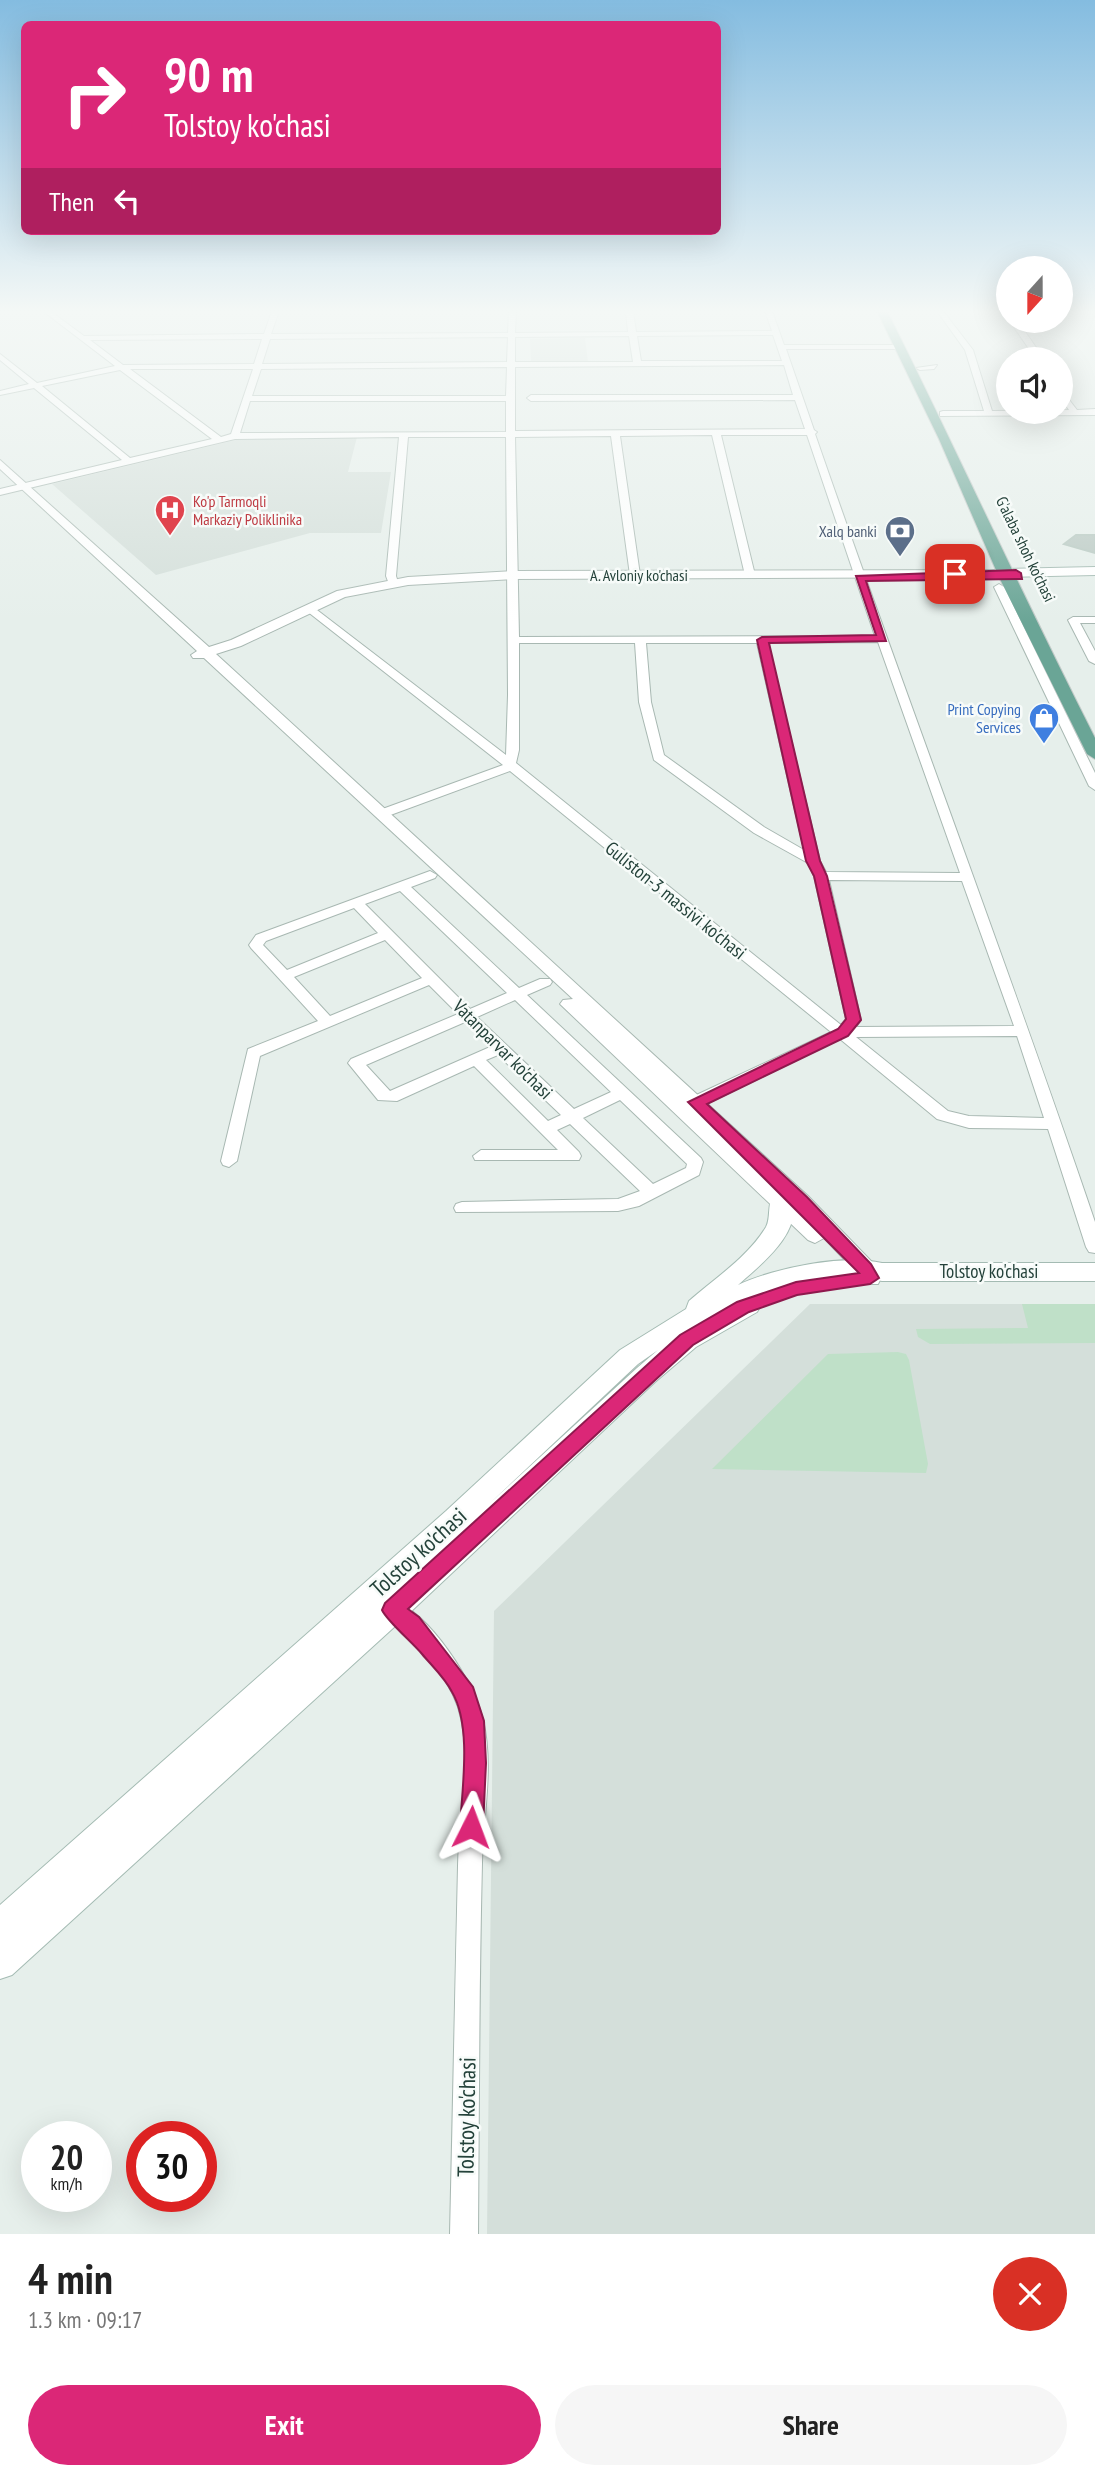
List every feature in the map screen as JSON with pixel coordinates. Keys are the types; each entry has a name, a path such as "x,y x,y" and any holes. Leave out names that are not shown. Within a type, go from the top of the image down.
{"main road":[{"name":"G'alaba shoh ko'chasi","path":"932,415 1009,577 1095,725"},
{"name":"G'alaba shoh ko'chasi","path":"944,415 1009,577 1017,612 1095,754"},
{"name":"A. Avloniy ko'chasi","path":"1009,577 1095,574"},
{"path":"686,1320 703,1301 764,1248 779,1226 781,1201"},
{"name":"Tolstoy ko'chasi","path":"0,1926 445,1528 629,1357 686,1320 751,1289 794,1276 1095,1272"},
{"name":"Tolstoy ko'chasi","path":"0,1963 393,1610 687,1340 743,1307 796,1289 865,1274"}],"street":[{"path":"72,415 128,461"},
{"path":"186,415 218,439"},
{"path":"235,436 241,415"},
{"path":"381,814 509,767 513,750 515,640 510,415"},
{"path":"807,415 860,576 1023,1031 1095,1247"},
{"path":"716,432 750,575"},
{"path":"13,488 235,436 813,432"},
{"path":"615,433 635,575"},
{"path":"393,582 391,576 404,434"},
{"path":"0,463 13,488"},
{"path":"0,474 381,814 781,1201 865,1274"},
{"name":"A. Avloniy ko'chasi","path":"206,657 341,594 393,582 635,575 1009,577"},
{"name":"A. Avloniy ko'chasi","path":"206,657 357,593 379,588 513,577 860,576"},
{"name":"Guliston-3 massivi ko'chasi","path":"313,612 436,705 509,767 843,1032 943,1115 969,1122 1054,1124"},
{"path":"1017,612 1095,786"},
{"path":"1093,654 1073,620 1095,620"},
{"path":"515,640 883,639"},
{"path":"696,1102 843,1032 854,1020 821,876 813,861 762,640"},
{"path":"640,641 645,702 658,757 759,830 813,861"},
{"path":"206,657 430,875 552,982 696,1102 801,1201 865,1274"},
{"path":"327,1022 256,945 261,939 430,875"},
{"path":"821,876 966,877"},
{"path":"402,885 695,1162 693,1171 634,1202 618,1205 462,1208"},
{"name":"Vatanparvar ko'chasi","path":"356,903 500,1048 652,1193"},
{"path":"285,976 387,934"},
{"path":"229,1161 253,1053 432,979"},
{"path":"500,1048 392,1097 383,1096 356,1063 517,994 552,982"},
{"path":"843,1032 1023,1031"},
{"path":"476,1059 573,1156 481,1156"},
{"path":"546,1129 622,1093"},
{"name":"Tolstoy ko'chasi","path":"393,1610 411,1624 462,1687 473,1721 475,1763 470,1848 464,2234"}],"shaded area":[{"path":"357,437 348,472 391,472 381,533 310,533 156,575 52,484 236,440"},
{"path":"810,1304 1095,1304 1095,2234 487,2234 494,1611"}],"green space":[{"path":"1022,1304 1095,1304 1095,1343 930,1344 918,1337 916,1329 1028,1328"},
{"path":"828,1354 906,1354 909,1360 928,1464 926,1473 712,1469"}],"building":[{"path":"1076,535 1095,535 1095,553 1064,544"}],"place":[{"name":"Ko'p Tarmoqli Markaziy Poliklinika","path":"170,537"},
{"name":"Xalq banki","path":"900,558"},
{"name":"Print Copying Services","path":"1044,745"}],"route":[{"path":"471,1827 475,1763 473,1721 462,1687 411,1624 393,1610 687,1340 743,1307 796,1289 870,1278 865,1268 801,1201 696,1102 843,1032 854,1020 821,876 813,861 762,640 883,639 860,578 1018,577 1016,573 955,574"}]}
